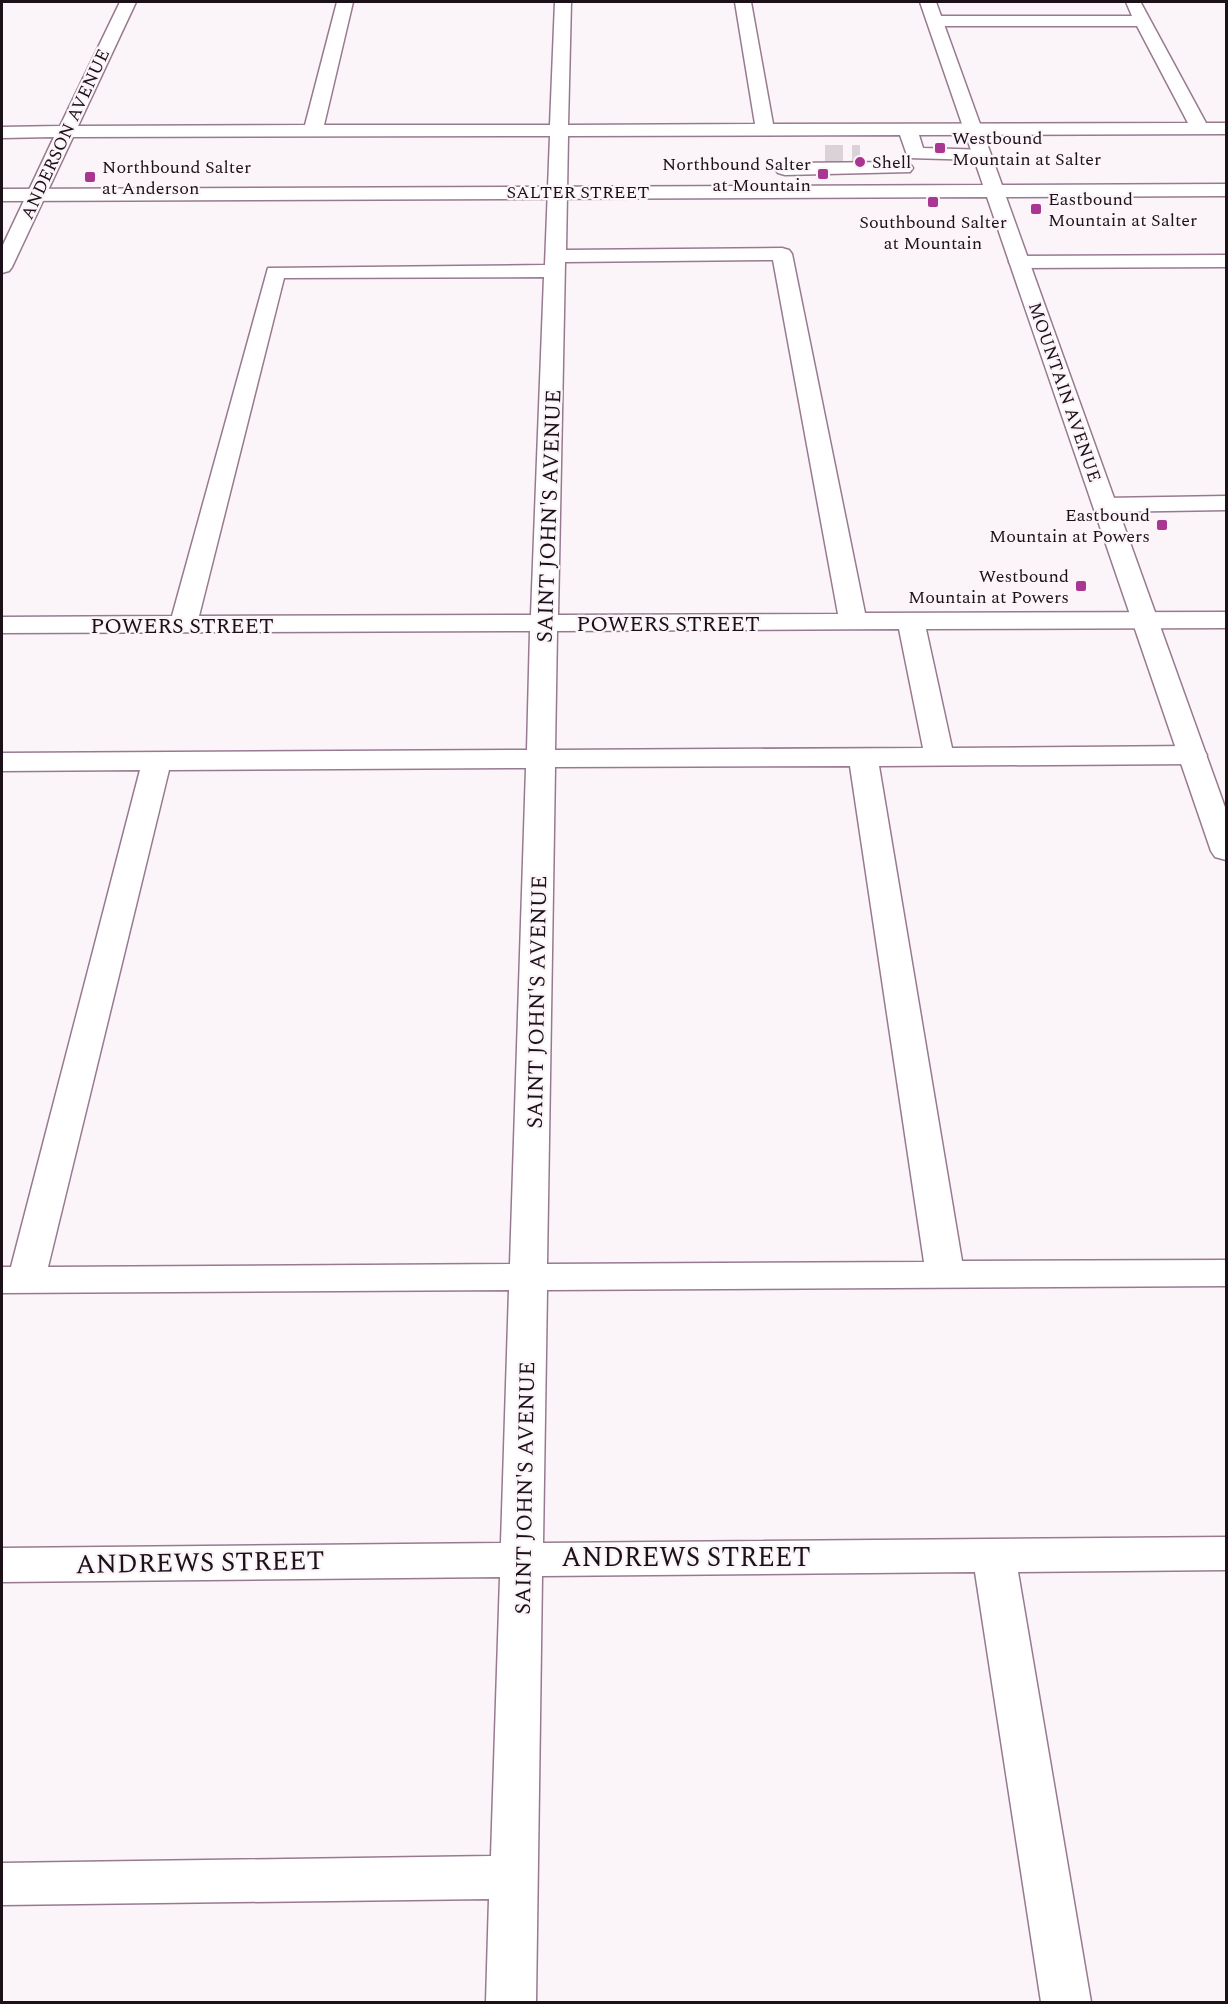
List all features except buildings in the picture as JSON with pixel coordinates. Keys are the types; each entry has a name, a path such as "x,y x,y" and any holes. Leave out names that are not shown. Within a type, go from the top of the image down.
{"street":[{"name":"ANDERSON AVENUE","path":"2,263 128,2"},
{"path":"313,131 345,2"},
{"name":"SAINT JOHN'S AVENUE","path":"511,2002 544,623 563,2"},
{"path":"743,2 765,129"},
{"path":"1132,2 1200,128"},
{"path":"931,11 1142,21"},
{"name":"MOUNTAIN AVENUE","path":"931,11 1227,851"},
{"path":"2,132 1227,128"},
{"path":"908,129 908,190"},
{"path":"774,191 777,179 795,154 825,154"},
{"path":"860,154 909,161"},
{"path":"785,170 981,154"},
{"name":"SALTER STREET","path":"2,195 1227,190"},
{"path":"183,625 275,272 782,254 853,621"},
{"path":"1019,262 1227,261"},
{"path":"1105,505 1227,503"},
{"name":"POWERS STREET","path":"2,625 1227,620"},
{"path":"911,621 939,756"},
{"path":"2,762 1193,755"},
{"path":"863,757 945,1274"},
{"path":"157,761 14,1280 1227,1273"},
{"name":"ANDREWS STREET","path":"2,1565 522,1558 1227,1553"},
{"path":"994,1555 1066,2002"},
{"path":"2,1884 514,1877"}],"tunnel":[{"path":"825,154 860,154"}],"place":[{"name":"Westbound Mountain at Salter","path":"940,148"},
{"name":"Shell","path":"860,162"},
{"name":"Northbound Salter at Mountain","path":"823,174"},
{"name":"Northbound Salter at Anderson","path":"90,177"},
{"name":"Southbound Salter at Mountain","path":"933,202"},
{"name":"Eastbound Mountain at Salter","path":"1036,209"},
{"name":"Eastbound Mountain at Powers","path":"1162,525"},
{"name":"Westbound Mountain at Powers","path":"1081,586"}]}
